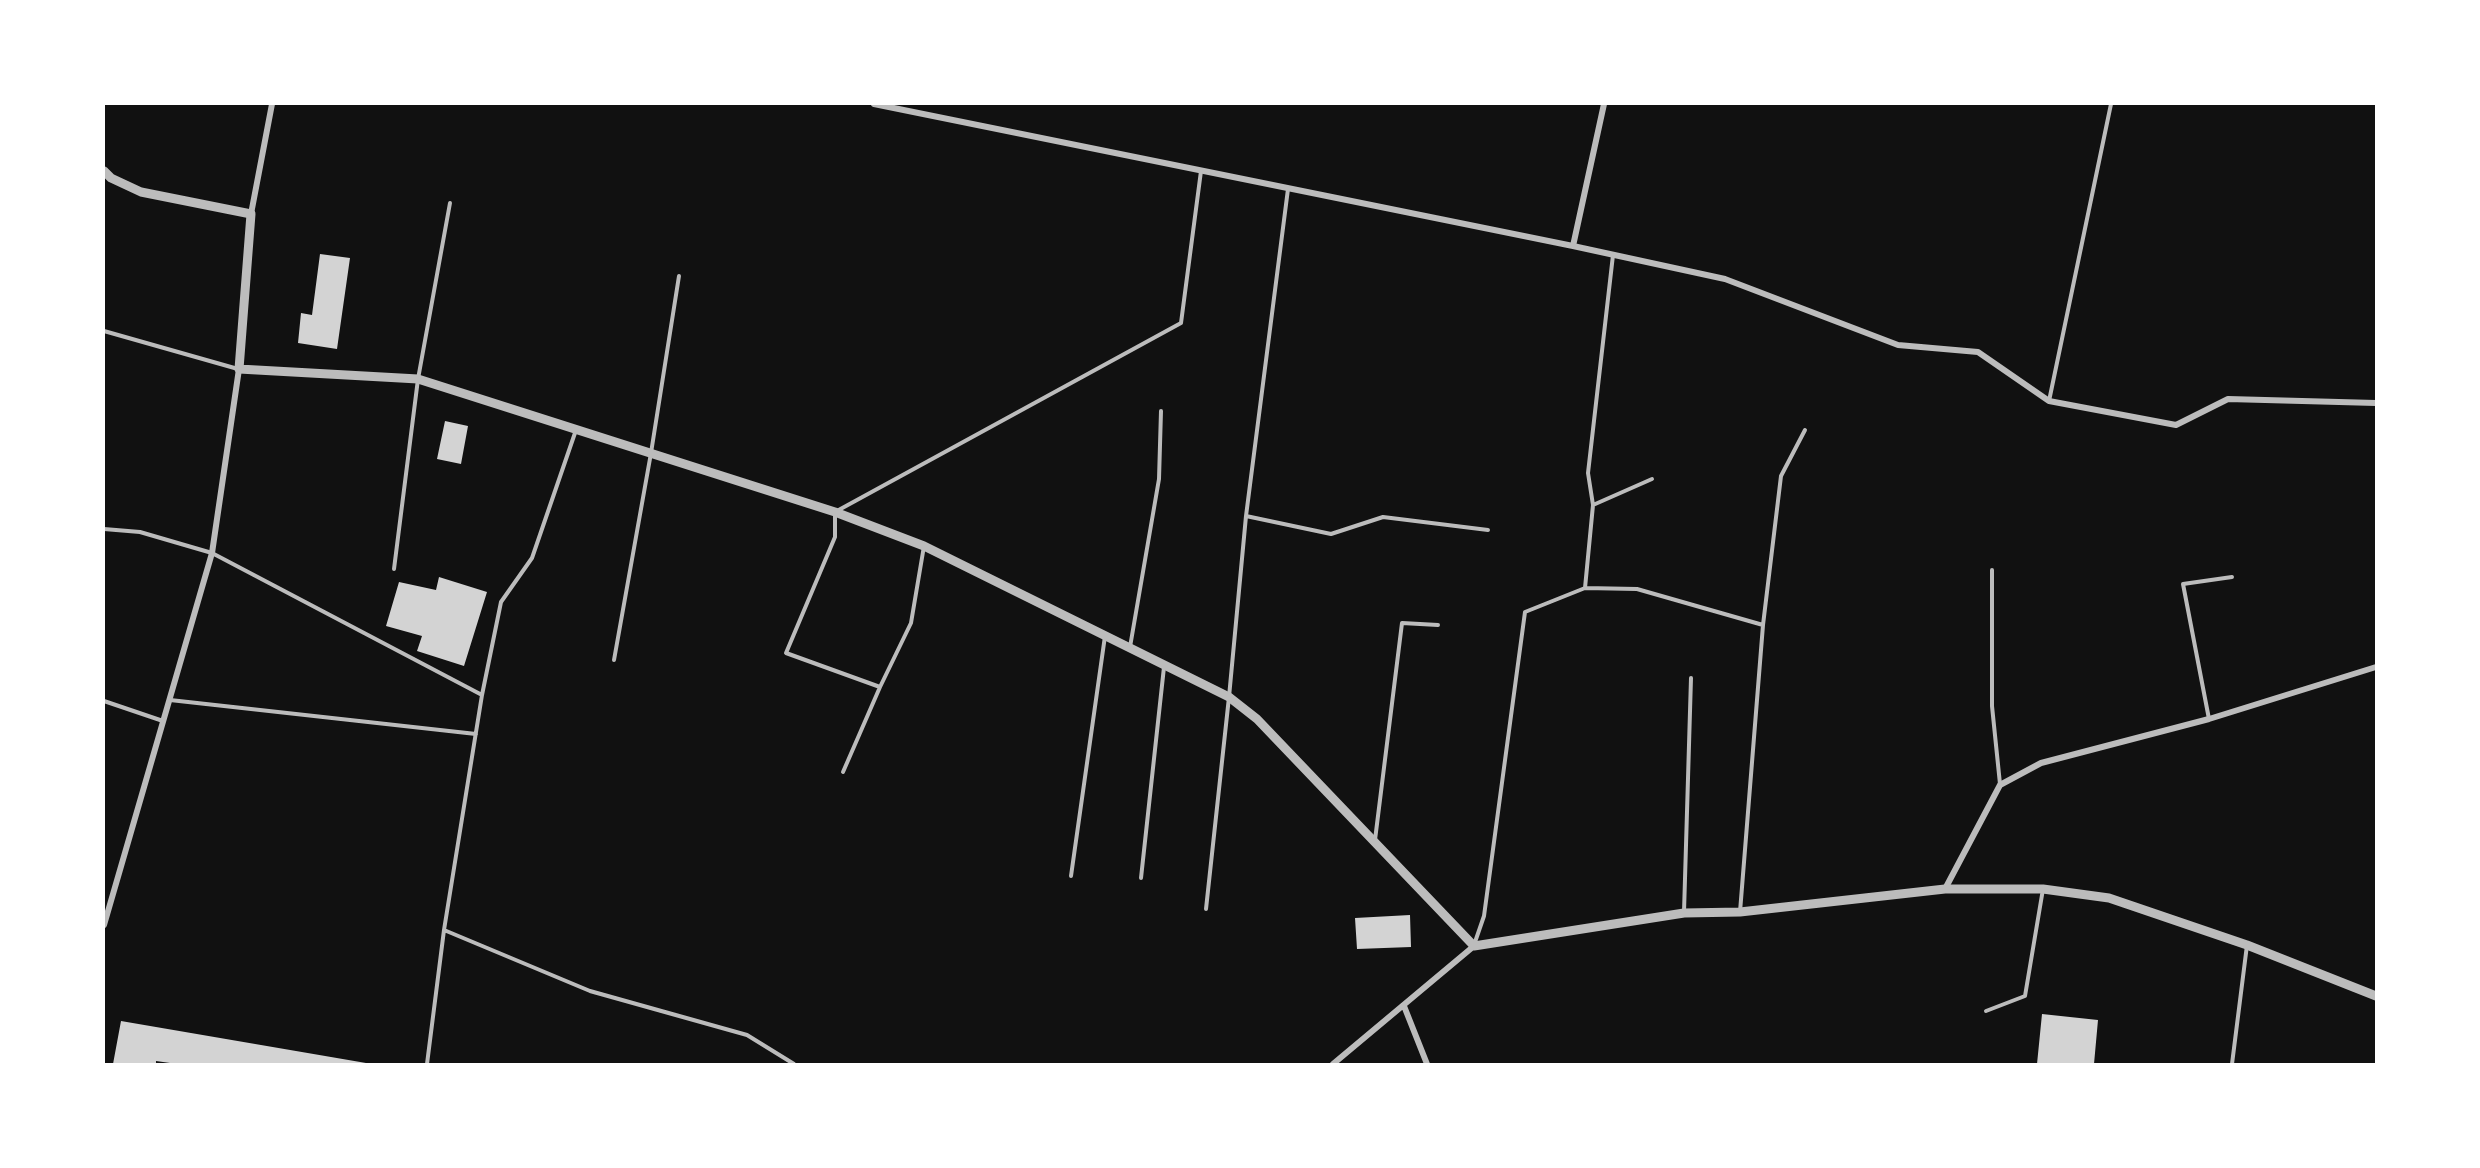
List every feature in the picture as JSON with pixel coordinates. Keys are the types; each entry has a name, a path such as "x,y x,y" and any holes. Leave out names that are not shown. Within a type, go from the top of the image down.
{"street":[{"path":"104,925 212,553 239,369 252,214 272,104"},
{"path":"874,104 1725,279 1898,345 1978,352 2049,401 2176,425 2228,399 2376,403"},
{"path":"1573,246 1604,104"},
{"path":"104,171 111,178 141,192 252,214"},
{"path":"239,369 418,379 835,512 924,546 1229,697 1257,719 1474,946"},
{"path":"1945,889 2000,785 2041,763 2209,718 2376,667"},
{"path":"1333,1065 1474,946 1684,913 1740,912 1945,889 2043,889 2109,898 2247,945 2376,996"},
{"path":"1404,1006 1427,1065"}],"lane":[{"path":"2049,401 2110,104"},
{"path":"880,687 786,652 835,537 835,512 1181,322 1200,171"},
{"path":"1206,909 1246,516 1288,189"},
{"path":"394,569 418,379 450,202"},
{"path":"1585,588 1593,505 1588,473 1613,255"},
{"path":"614,660 651,453 679,276"},
{"path":"104,331 239,369"},
{"path":"1130,648 1159,479 1161,411"},
{"path":"427,1065 444,930 482,696 501,602 532,558 576,430"},
{"path":"1740,912 1763,626 1781,476 1805,430"},
{"path":"1593,505 1652,480"},
{"path":"1246,516 1331,534 1383,517 1488,530"},
{"path":"104,529 140,532 212,553 482,696"},
{"path":"843,772 911,623 924,546"},
{"path":"1992,570 1992,706 2000,785"},
{"path":"2209,718 2182,584 2232,577"},
{"path":"1474,946 1484,916 1525,612 1585,588 1637,589 1763,626"},
{"path":"1375,841 1402,623 1438,625"},
{"path":"1071,876 1105,636"},
{"path":"1141,878 1164,665"},
{"path":"1684,913 1691,678"},
{"path":"170,699 476,734"},
{"path":"104,701 163,721"},
{"path":"1986,1011 2025,996 2043,889"},
{"path":"444,930 590,991 747,1035 794,1065"},
{"path":"2232,1065 2247,945"}],"building":[{"path":"320,254 350,258 337,349 298,343 301,313 312,315"},
{"path":"445,421 468,426 461,464 437,459"},
{"path":"439,577 487,592 464,666 417,651 422,636 386,626 399,582 436,590"},
{"path":"1410,915 1411,947 1357,949 1355,918"},
{"path":"2042,1014 2098,1020 2094,1064 2037,1064"},
{"path":"121,1021 366,1064 177,1064 156,1061 156,1064 113,1064"}]}
